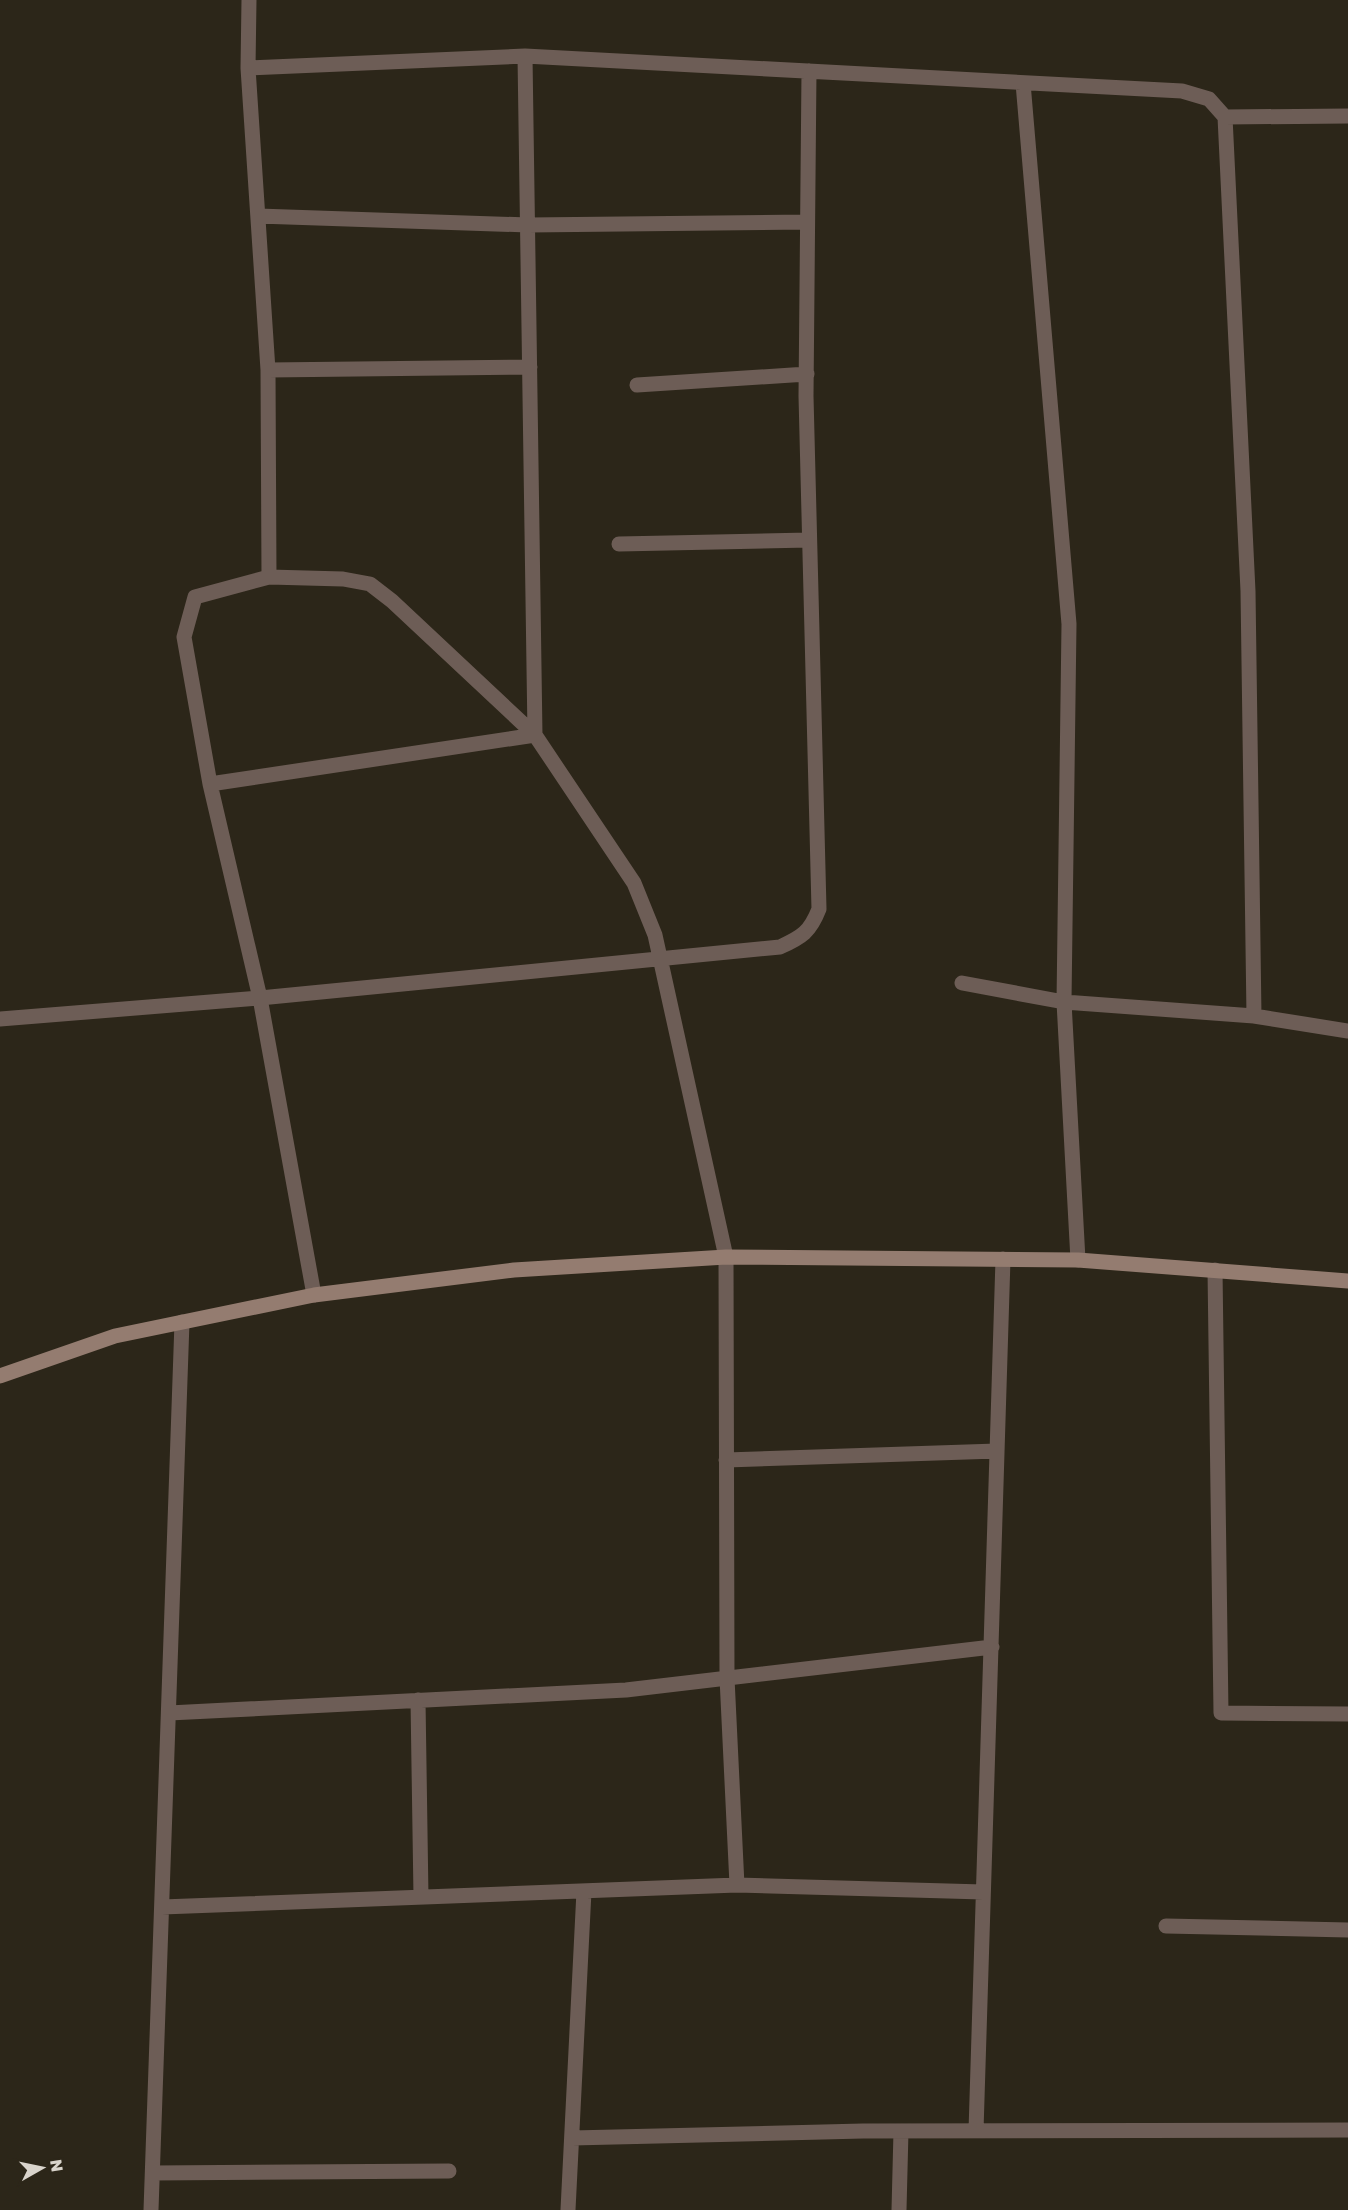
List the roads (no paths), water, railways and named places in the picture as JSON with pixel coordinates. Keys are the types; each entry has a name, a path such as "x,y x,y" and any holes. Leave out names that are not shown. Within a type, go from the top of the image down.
{"main road":[{"path":"0,1376 115,1336 182,1322 314,1295 514,1270 726,1257 1003,1259 1078,1260 1348,1281"}],"street":[{"path":"249,0 248,68 268,370 269,577"},
{"path":"248,68 525,56 1182,91 1209,99 1225,117 1248,591 1254,1016"},
{"path":"525,56 535,735"},
{"path":"0,1019 260,998 780,947 802,937 813,924 819,909 807,374 809,71"},
{"path":"1023,83 1069,624 1064,1002 1078,1260"},
{"path":"1225,117 1348,116"},
{"path":"258,216 528,225 807,222"},
{"path":"268,370 530,367"},
{"path":"637,385 807,374"},
{"path":"619,544 809,540"},
{"path":"314,1295 260,998 210,784 184,637 195,597 269,577 343,579 370,584 392,601 535,735 634,883 655,935 726,1257 727,1678 737,1885"},
{"path":"210,784 535,735"},
{"path":"962,983 1064,1002 1254,1016 1348,1031"},
{"path":"976,2131 1003,1259"},
{"path":"1215,1270 1221,1713 1348,1714"},
{"path":"151,2210 182,1322"},
{"path":"726,1460 997,1451"},
{"path":"169,1713 626,1690 992,1647"},
{"path":"418,1700 421,1897"},
{"path":"162,1907 737,1885 983,1892"},
{"path":"568,2210 584,1891"},
{"path":"1166,1926 1348,1930"},
{"path":"572,2138 902,2131 1348,2130"},
{"path":"899,2210 902,2131"},
{"path":"153,2174 449,2171"}]}
